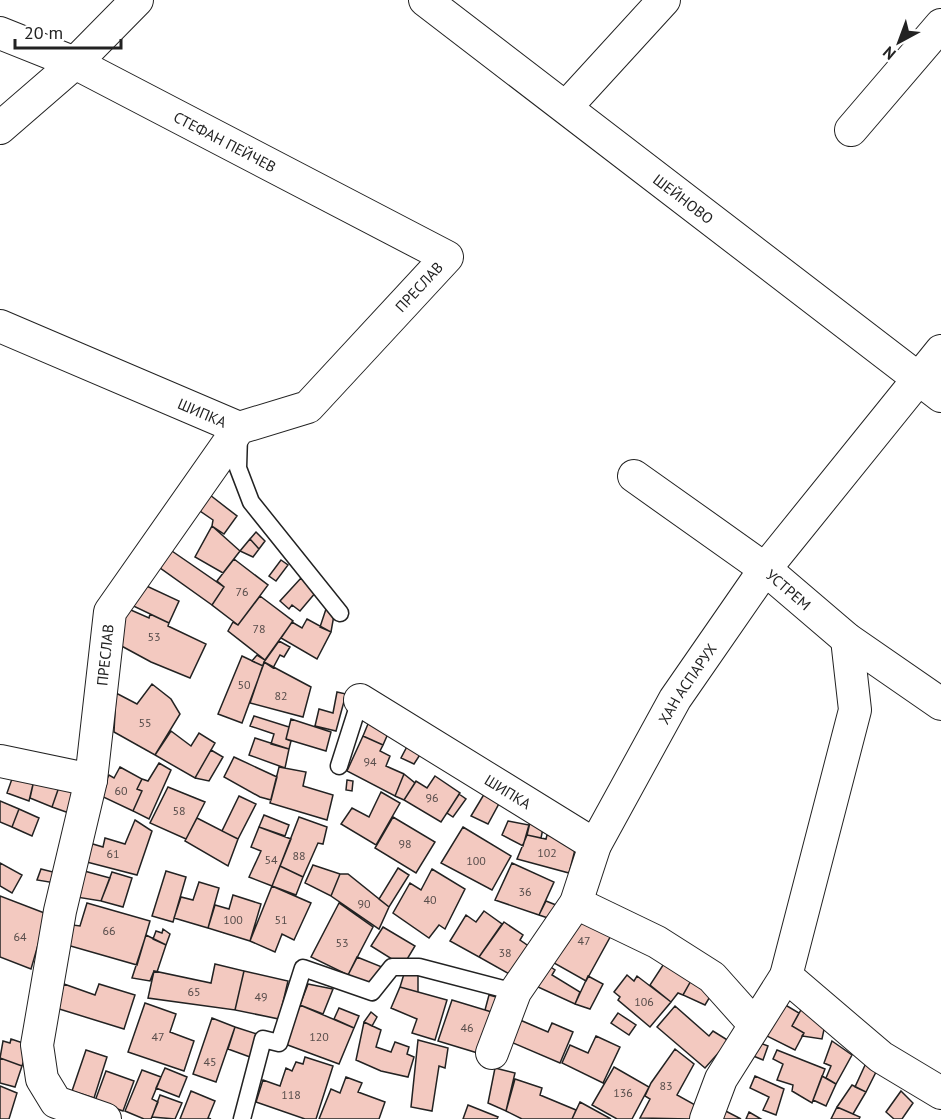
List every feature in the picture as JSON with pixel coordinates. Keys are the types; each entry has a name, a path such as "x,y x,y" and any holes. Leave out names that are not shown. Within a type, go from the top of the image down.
{"street":[{"path":"0,128 75,63 137,0"},
{"name":"ШЕЙНОВО","path":"425,0 567,106 930,387"},
{"path":"567,106 664,0"},
{"path":"851,130 941,25"},
{"name":"СТЕФАН ПЕЙЧЕВ","path":"0,33 75,63 447,257"},
{"name":"ПРЕСЛАВ","path":"105,1119 56,1102 42,1079 37,1044 60,911 91,780 110,612 239,428 308,407 447,257"},
{"name":"ШИПКА","path":"0,326 239,428"},
{"name":"ХАН АСПАРУХ","path":"492,1053 515,992 576,903 595,845 675,699 765,569 930,387 941,351"},
{"name":"УСТРЕМ","path":"634,476 765,569 847,639 941,704"},
{"path":"706,1119 721,1079 786,976 855,710 847,639"},
{"name":"ШИПКА","path":"360,700 595,845"},
{"path":"0,761 91,780"},
{"path":"576,903 657,942 712,977 754,1024"},
{"path":"786,976 881,1057 941,1093"}],"lane":[{"name":"ШИПКА","path":"239,428 238,468 251,502 340,613"},
{"path":"339,766 360,700"},
{"path":"242,1119 263,1039 279,1043 303,968 372,992 392,967 419,967 515,992"}],"building":[{"path":"210,495 237,516 224,534 212,526 213,520 200,511"},
{"path":"212,526 240,551 223,573 195,557"},
{"path":"256,532 265,541 259,549 250,539"},
{"path":"250,539 259,549 253,557 240,551"},
{"path":"169,549 224,587 212,605 156,565"},
{"path":"234,559 268,585 238,625 212,605 224,587 217,581"},
{"path":"281,560 288,565 276,581 269,576"},
{"path":"301,578 316,592 300,611 292,605 289,609 280,601"},
{"path":"138,582 179,601 169,623 125,602"},
{"path":"260,596 293,621 265,660 228,631 233,622 238,625"},
{"path":"328,603 334,615 331,632 320,627"},
{"path":"124,607 149,618 150,614 169,623 168,626 206,644 190,678 151,662 116,643"},
{"path":"307,619 331,632 317,659 281,638 292,622 302,628"},
{"path":"279,641 290,647 284,657 280,655 273,668 264,662"},
{"path":"257,655 265,660 263,666 252,661"},
{"path":"242,656 263,666 242,723 218,714"},
{"path":"264,662 311,687 303,717 250,703"},
{"path":"152,684 171,699 180,714 155,755 114,732 116,693 137,704"},
{"path":"337,692 346,694 336,731 315,726 319,709 333,713"},
{"path":"254,716 289,727 286,739 291,741 289,749 271,744 274,734 250,726"},
{"path":"291,719 331,732 326,751 286,739"},
{"path":"370,719 390,729 383,745 363,736"},
{"path":"171,731 191,746 199,733 215,743 195,778 155,755"},
{"path":"363,736 383,745 380,751 390,756 386,766 404,774 395,796 347,771"},
{"path":"255,738 289,749 285,768 249,755"},
{"path":"411,739 425,747 414,764 401,758"},
{"path":"211,750 223,757 209,781 195,778"},
{"path":"234,757 277,777 271,800 260,797 224,777"},
{"path":"159,763 171,770 149,819 133,811 142,791 137,789 142,779 148,781"},
{"path":"120,767 142,779 137,789 142,791 133,811 99,795 109,775 114,778"},
{"path":"279,767 306,772 303,786 333,795 327,820 270,803"},
{"path":"404,774 415,783 404,800 395,796"},
{"path":"13,776 34,780 29,801 7,793"},
{"path":"435,776 460,793 441,822 404,800 416,781 427,788"},
{"path":"34,780 59,787 52,807 30,798"},
{"path":"347,780 353,781 352,791 346,790"},
{"path":"60,784 76,790 69,813 52,807"},
{"path":"168,787 205,802 186,839 150,823"},
{"path":"486,791 502,798 488,824 471,816"},
{"path":"381,792 400,803 376,845 341,824 352,808 369,817"},
{"path":"459,794 466,799 453,817 447,813"},
{"path":"239,796 256,804 238,839 222,831"},
{"path":"0,801 19,809 12,827 0,822"},
{"path":"19,809 39,818 32,836 12,827"},
{"path":"532,814 545,819 541,838 527,835"},
{"path":"264,815 289,825 285,836 259,827"},
{"path":"299,817 327,827 323,844 318,843 303,877 280,866"},
{"path":"393,817 435,842 416,873 375,848"},
{"path":"197,818 238,839 228,866 185,841"},
{"path":"135,820 152,831 137,875 79,860 86,842 103,847 105,838 125,844"},
{"path":"508,821 529,825 523,846 502,835"},
{"path":"259,827 291,839 272,886 249,877 261,851 251,847"},
{"path":"463,827 511,856 492,890 441,863"},
{"path":"527,835 546,839 547,835 577,842 569,873 517,859"},
{"path":"0,863 22,875 12,893 0,886"},
{"path":"512,863 554,882 539,915 495,900"},
{"path":"313,865 340,874 331,896 305,883"},
{"path":"280,866 303,877 296,895 272,886"},
{"path":"398,868 409,875 389,907 379,899"},
{"path":"41,869 57,873 55,883 37,880"},
{"path":"77,869 110,878 101,901 70,896"},
{"path":"432,869 465,889 445,929 439,925 429,938 393,913 410,883 421,890"},
{"path":"166,871 186,877 173,922 152,916"},
{"path":"112,872 132,878 123,907 101,901"},
{"path":"340,874 348,874 389,907 379,929 331,896"},
{"path":"199,882 219,888 208,928 174,918 181,897 193,900"},
{"path":"272,886 311,903 294,940 282,934 275,952 250,941"},
{"path":"233,895 261,904 250,941 208,928 215,905 229,909"},
{"path":"0,896 47,914 31,969 0,957"},
{"path":"546,901 556,905 551,919 539,915"},
{"path":"87,903 150,921 137,965 67,945 73,925 80,926"},
{"path":"339,903 373,927 348,975 311,957"},
{"path":"576,909 614,930 586,981 554,963"},
{"path":"484,911 502,924 479,957 450,941 466,915 476,922"},
{"path":"504,922 523,935 520,940 530,947 513,976 479,957"},
{"path":"383,927 415,946 403,966 371,946"},
{"path":"163,929 170,934 166,945 153,939 156,931 162,933"},
{"path":"146,935 166,945 157,972 154,971 150,981 132,978"},
{"path":"669,956 692,979 683,995 678,993 671,1002 650,985"},
{"path":"357,957 382,967 371,984 348,975"},
{"path":"542,961 555,970 552,975 580,992 575,1004 525,981"},
{"path":"215,964 244,971 235,1010 148,998 154,971 211,983"},
{"path":"244,971 288,981 279,1019 235,1010"},
{"path":"418,973 418,992 400,987 404,974"},
{"path":"627,975 634,981 637,976 671,1002 650,1027 618,1000 620,997 614,992"},
{"path":"588,976 603,984 590,1009 575,1004"},
{"path":"692,979 714,990 705,1005 683,995"},
{"path":"64,984 95,995 99,984 135,995 124,1029 56,1008"},
{"path":"308,984 333,989 323,1014 300,1005"},
{"path":"400,987 447,1000 435,1040 412,1033 417,1019 391,1008"},
{"path":"489,995 500,998 495,1013 485,1010"},
{"path":"452,1000 495,1013 481,1054 438,1041"},
{"path":"777,1000 799,1013 792,1026 804,1033 795,1050 759,1032"},
{"path":"145,1003 176,1014 170,1032 194,1041 184,1071 128,1052"},
{"path":"300,1005 354,1028 339,1064 285,1044"},
{"path":"675,1006 709,1036 713,1031 729,1041 705,1068 657,1027"},
{"path":"339,1008 359,1016 354,1028 334,1019"},
{"path":"802,1008 826,1020 822,1039 802,1036 804,1033 792,1026"},
{"path":"371,1012 377,1017 372,1026 364,1022"},
{"path":"618,1013 636,1025 629,1035 611,1023"},
{"path":"513,1017 548,1032 552,1023 573,1032 560,1063 504,1039"},
{"path":"212,1018 235,1027 216,1082 193,1074"},
{"path":"364,1022 381,1030 376,1047 391,1052 395,1042 409,1047 407,1054 414,1057 408,1077 381,1071 356,1060"},
{"path":"235,1027 257,1034 250,1057 228,1049"},
{"path":"596,1036 620,1047 603,1083 562,1063 570,1045 588,1053"},
{"path":"11,1039 29,1045 22,1066 0,1058 3,1041 10,1043"},
{"path":"418,1040 448,1048 445,1068 439,1066 432,1111 411,1107"},
{"path":"832,1041 852,1055 836,1084 826,1078 831,1066 824,1063"},
{"path":"757,1042 768,1046 763,1060 751,1055"},
{"path":"675,1049 694,1064 677,1095 697,1106 691,1119 640,1118 650,1099 645,1096 651,1083"},
{"path":"86,1050 107,1057 94,1098 72,1091"},
{"path":"777,1050 825,1069 812,1103 792,1091 793,1085 777,1080 783,1064 773,1059"},
{"path":"305,1057 333,1066 316,1119 305,1119 256,1102 263,1080 280,1086 286,1068 292,1071 296,1062 303,1064"},
{"path":"0,1058 22,1066 15,1087 0,1083"},
{"path":"866,1063 877,1070 866,1092 855,1087"},
{"path":"614,1067 649,1087 632,1119 617,1119 592,1105"},
{"path":"165,1068 187,1077 179,1097 156,1088"},
{"path":"495,1068 515,1073 506,1111 488,1103"},
{"path":"142,1070 161,1077 152,1099 158,1102 151,1119 144,1119 125,1111"},
{"path":"106,1071 134,1081 123,1111 95,1101"},
{"path":"755,1076 784,1089 776,1115 763,1110 769,1097 750,1088"},
{"path":"822,1076 836,1084 826,1106 813,1100"},
{"path":"346,1077 362,1083 358,1092 385,1102 379,1119 319,1119 331,1089 340,1093"},
{"path":"515,1079 542,1088 540,1095 576,1110 572,1119 522,1119 506,1111"},
{"path":"852,1085 866,1092 853,1114 837,1107"},
{"path":"0,1086 17,1093 9,1119 0,1119"},
{"path":"191,1091 215,1101 208,1118 211,1119 180,1119"},
{"path":"901,1091 913,1103 902,1119 894,1119 886,1112"},
{"path":"160,1095 182,1103 175,1119 152,1117"},
{"path":"580,1102 611,1119 572,1119"},
{"path":"468,1105 498,1117 497,1119 463,1119"},
{"path":"714,1105 741,1119 709,1119"},
{"path":"837,1107 860,1117 859,1119 831,1119"},
{"path":"749,1112 761,1119 746,1119"}]}
